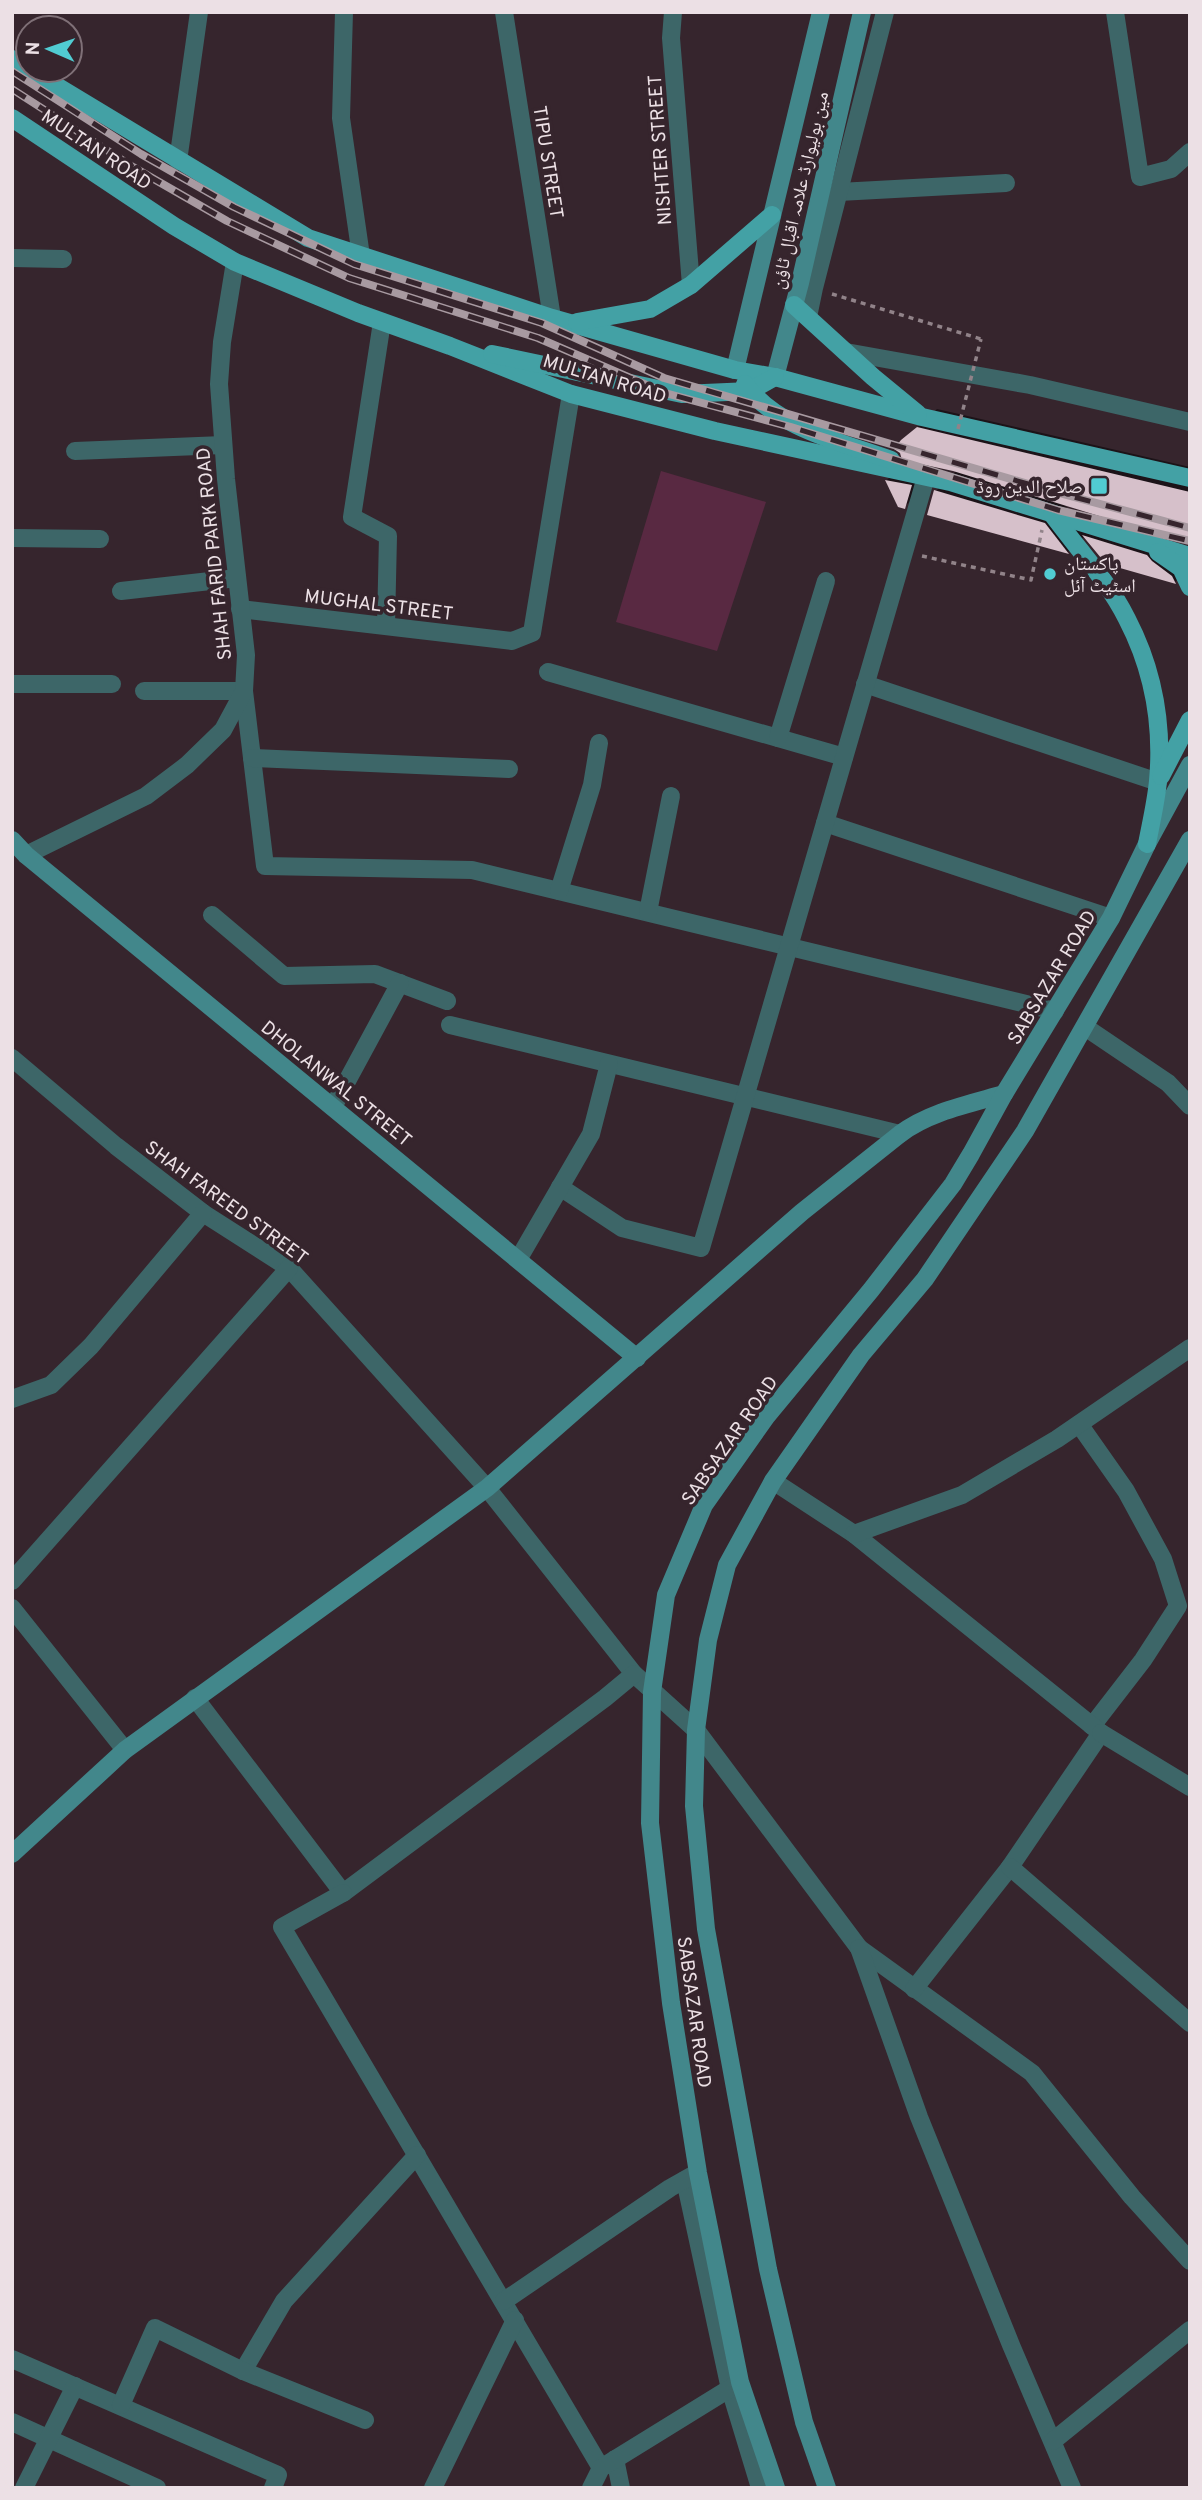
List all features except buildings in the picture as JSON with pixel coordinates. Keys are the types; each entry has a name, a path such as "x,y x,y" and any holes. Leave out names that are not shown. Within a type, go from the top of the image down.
{"main road":[{"name":"مین بولیوارڈ علامہ اقبال ٹاؤن","path":"735,370 821,12"},
{"name":"مین بولیوارڈ علامہ اقبال ٹاؤن","path":"775,377 862,12"},
{"name":"MULTAN ROAD","path":"53,84 308,239 570,324 735,370 775,377 922,417 1190,478"},
{"name":"MULTAN ROAD","path":"12,118 174,226 235,262 571,394 715,431 950,482 1190,556"},
{"path":"570,324 650,309 691,285 772,215"},
{"path":"794,305 922,417"},
{"path":"450,346 682,394 750,391 775,377"},
{"path":"735,370 750,391 783,419 950,482"},
{"path":"1049,513 1126,617 1146,660 1156,711 1159,747 1158,782 1147,844"},
{"path":"1149,545 1181,568 1190,587"},
{"path":"1158,782 1190,720"},
{"name":"SABSAZAR ROAD","path":"776,2488 735,2385 691,2176 650,1823 652,1692 666,1595 704,1505 766,1417 872,1290 953,1184 1004,1094 1111,918 1190,765"},
{"name":"SABSAZAR ROAD","path":"827,2488 804,2422 768,2269 706,1929 694,1806 696,1730 708,1640 727,1565 773,1481 861,1355 925,1279 1025,1131 1190,839"},
{"name":"DHOLANWAL STREET","path":"12,840 26,855 519,1258 637,1358"},
{"path":"12,1854 125,1750 487,1488 802,1212 900,1134 948,1111 1004,1094"},
{"path":"971,1154 1002,1164"}],"street":[{"path":"178,161 199,12"},
{"path":"344,12 341,118 361,256"},
{"name":"TIPU STREET","path":"504,12 552,318"},
{"name":"NISHTER STREET","path":"673,12 671,38 691,285"},
{"path":"808,317 885,12"},
{"path":"1115,12 1140,177 1171,169 1190,152"},
{"path":"839,192 1006,183"},
{"path":"12,258 63,259"},
{"name":"SHAH FARID PARK ROAD","path":"26,855 146,796 187,765 223,730 244,691 246,655 236,578 219,384 222,342 235,262"},
{"path":"382,321 352,517 388,536 386,625"},
{"path":"846,352 1030,385 1190,422"},
{"name":"MUGHAL STREET","path":"240,609 512,641 532,634 571,394"},
{"path":"75,451 223,445"},
{"path":"560,1187 622,1228 701,1248 926,477"},
{"path":"12,538 100,539"},
{"path":"121,591 236,578"},
{"path":"778,738 826,581"},
{"path":"548,672 844,757"},
{"path":"12,684 112,684"},
{"path":"865,684 1158,782"},
{"path":"144,691 244,691 265,866 472,870 1055,1011"},
{"path":"559,891 592,785 599,743"},
{"path":"252,758 509,769"},
{"path":"648,912 671,796"},
{"path":"825,823 1111,918"},
{"path":"212,915 284,976 375,974 447,1001"},
{"path":"332,1107 400,983"},
{"path":"450,1025 900,1134"},
{"path":"1085,1027 1168,1083 1190,1106"},
{"name":"SHAH FAREED STREET","path":"12,1058 116,1146 203,1213 289,1268 487,1488 634,1674 696,1730 859,1948"},
{"path":"519,1258 591,1134 609,1064"},
{"path":"12,1399 51,1385 91,1346 203,1213"},
{"path":"12,1581 289,1268"},
{"path":"854,1534 962,1495 1079,1424 1190,1348"},
{"path":"914,1989 1010,1867 1178,1606 1163,1559 1132,1502 1079,1424"},
{"path":"773,1481 854,1534 1096,1730 1190,1787"},
{"path":"12,1608 125,1750"},
{"path":"621,2488 608,2463 515,2320 282,1927 343,1893 634,1674"},
{"path":"195,1698 343,1893"},
{"path":"1010,1867 1190,2023"},
{"path":"859,1948 1032,2073 1132,2197 1190,2261"},
{"path":"859,1948 919,2117 1072,2488"},
{"path":"243,2371 285,2301 417,2155"},
{"path":"504,2301 691,2176"},
{"path":"433,2488 515,2320"},
{"path":"121,2405 155,2328 243,2371 365,2420"},
{"path":"1052,2441 1190,2330"},
{"path":"12,2359 278,2475 273,2488"},
{"path":"591,2488 608,2463 735,2385 760,2488"},
{"path":"24,2488 75,2386"},
{"path":"12,2422 157,2488"}],"path":[{"path":"814,288 981,338 958,429"},
{"path":"922,557 1031,580 1049,513"}],"shaded area":[{"path":"661,471 766,502 717,651 616,622"}],"railway":[{"path":"12,71 141,154 234,207 354,264 542,323 664,378 1059,493 1190,528"},
{"path":"12,89 133,167 227,221 349,278 538,338 665,393 791,427 1058,510 1190,541"}],"place":[{"name":"صلاح الدین روڈ","path":"1099,486"},
{"name":"پاکستان اسٹیٹ آئل","path":"1050,574"}]}
